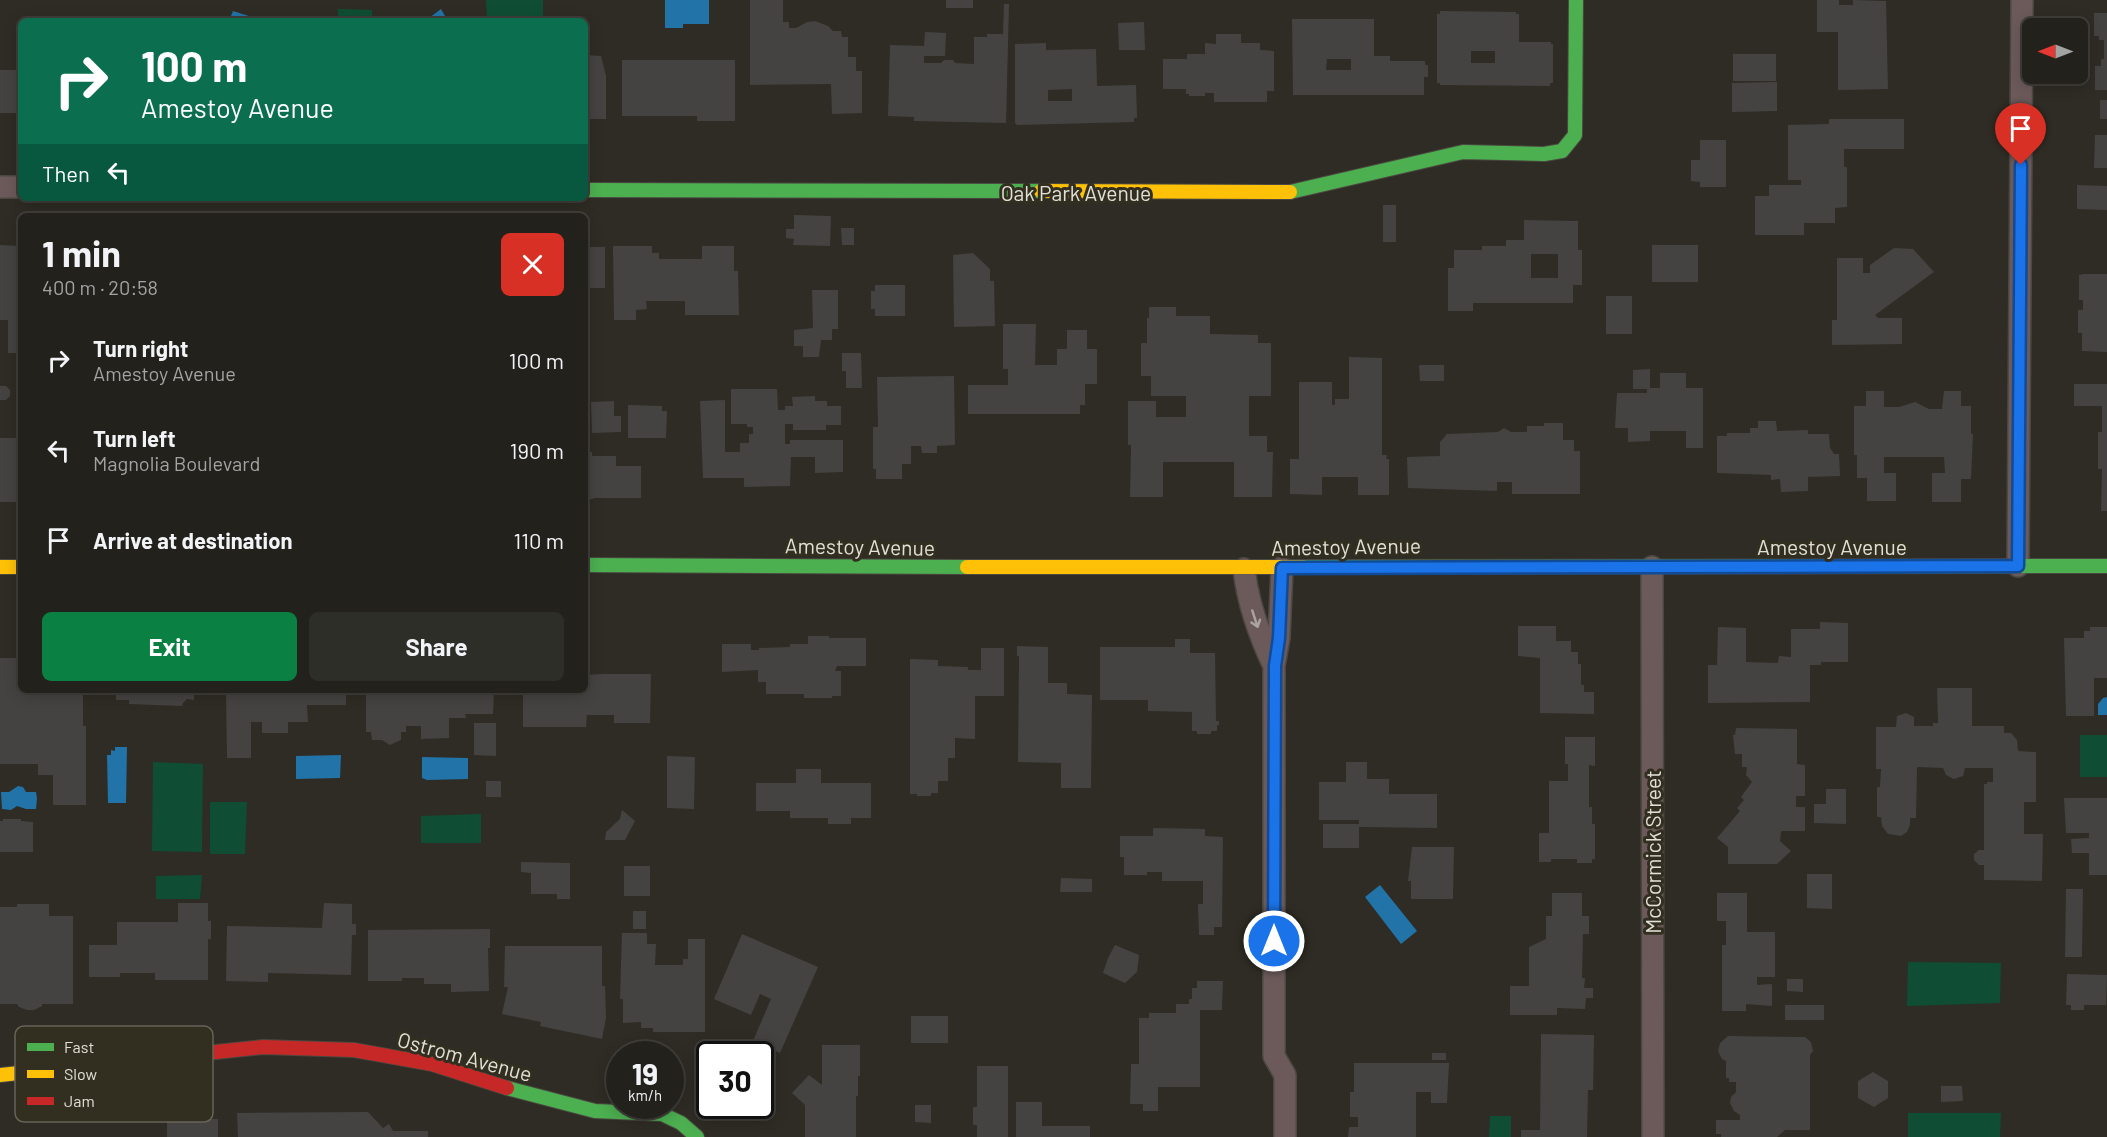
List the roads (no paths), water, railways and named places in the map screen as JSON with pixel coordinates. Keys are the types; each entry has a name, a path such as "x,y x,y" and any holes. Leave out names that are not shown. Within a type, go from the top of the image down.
{"street":[{"name":"Oak Park Avenue","path":"588,189 1292,192 1463,152 1544,154 1562,151 1575,135 1576,0"},
{"path":"2018,566 2022,0"},
{"path":"0,187 18,187"},
{"name":"Amestoy Avenue","path":"588,565 1244,569 2107,566"},
{"path":"0,567 18,567"},
{"name":"McCormick Street","path":"1652,567 1653,1137"},
{"path":"1282,568 1279,638 1275,666 1274,1056 1285,1075 1285,1137"},
{"path":"1244,569 1247,595 1261,639 1275,666"},
{"name":"Ostrom Avenue","path":"213,1052 263,1047 354,1050 432,1064 537,1097 595,1111 662,1114 681,1123 697,1137"},
{"name":"Ostrom Avenue","path":"0,1075 15,1073"}],"water":[{"path":"665,0 709,0 709,24 683,24 683,28 665,28"},
{"path":"441,9 446,18 429,18"},
{"path":"233,11 255,18 230,18"},
{"path":"2107,697 2107,715 2098,715 2098,704"},
{"path":"115,747 127,747 126,803 108,803 107,755 111,755 111,750 115,751"},
{"path":"341,755 340,778 296,779 296,756"},
{"path":"422,757 468,758 468,779 427,780 422,778"},
{"path":"18,786 23,787 26,792 36,792 36,809 17,806 11,810 2,809 1,792 9,792"},
{"path":"1380,885 1417,931 1401,944 1365,897"}]}
